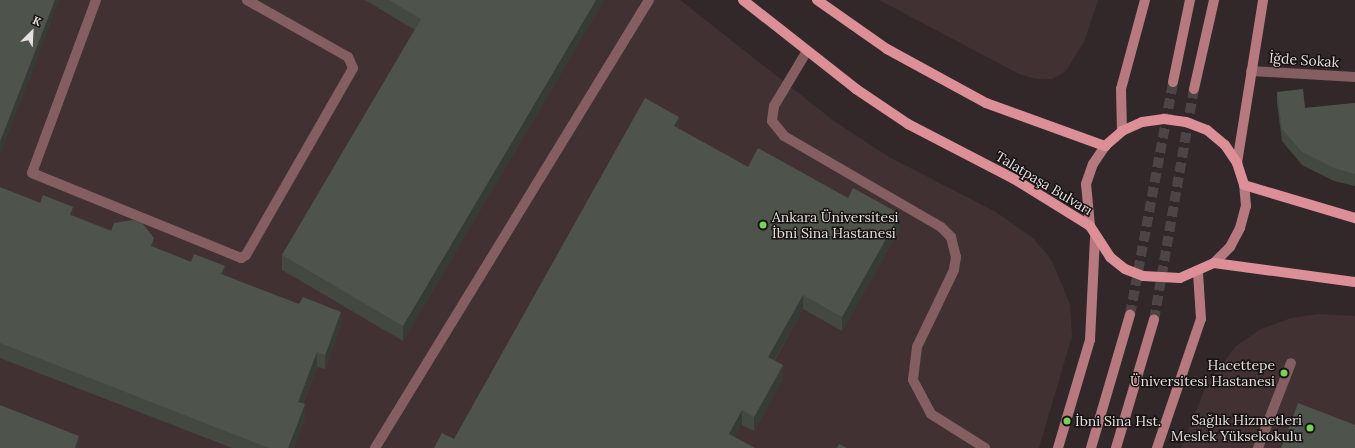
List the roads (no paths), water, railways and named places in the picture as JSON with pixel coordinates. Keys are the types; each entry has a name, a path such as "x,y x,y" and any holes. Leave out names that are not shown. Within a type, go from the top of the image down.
{"main road":[{"name":"Talatpaşa Bulvarı","path":"743,0 807,51 908,124 1014,179 1090,226 1110,257 1143,276 1180,278 1198,272 1214,263"},
{"path":"817,0 886,49 980,100 1105,146"},
{"path":"1122,131 1121,89 1144,0"},
{"path":"1172,82 1190,0"},
{"path":"1194,89 1214,0"},
{"path":"1237,163 1263,0"},
{"path":"1090,226 1086,184 1093,164 1105,146 1122,131 1142,122 1164,119 1186,122 1207,130 1225,145 1237,163 1244,185 1246,206 1240,228 1230,247 1214,263"},
{"path":"1244,185 1355,218"},
{"path":"1058,448 1090,340 1096,237"},
{"path":"1214,263 1355,282"},
{"path":"1157,448 1201,319 1198,272"},
{"path":"1091,448 1130,315"},
{"path":"1116,448 1154,320"}],"street":[{"path":"96,0 32,173 241,258 246,255 353,68 348,57 247,0"},
{"path":"375,448 648,0"},
{"path":"807,51 774,106 772,121 784,136 941,227 951,237 956,257 954,270 917,347 913,380 931,414 985,448"},
{"name":"İğde Sokak","path":"1251,71 1355,77"},
{"path":"1258,448 1291,363"}],"tunnel":[{"path":"1130,315 1173,82"},
{"path":"1154,320 1194,89"}],"place":[{"name":"Ankara Üniversitesi İbni Sina Hastanesi","path":"763,225"},
{"name":"Hacettepe Üniversitesi Hastanesi","path":"1284,373"},
{"name":"İbni Sina Hst.","path":"1067,421"},
{"name":"Sağlık Hizmetleri Meslek Yüksekokulu","path":"1310,428"}]}
